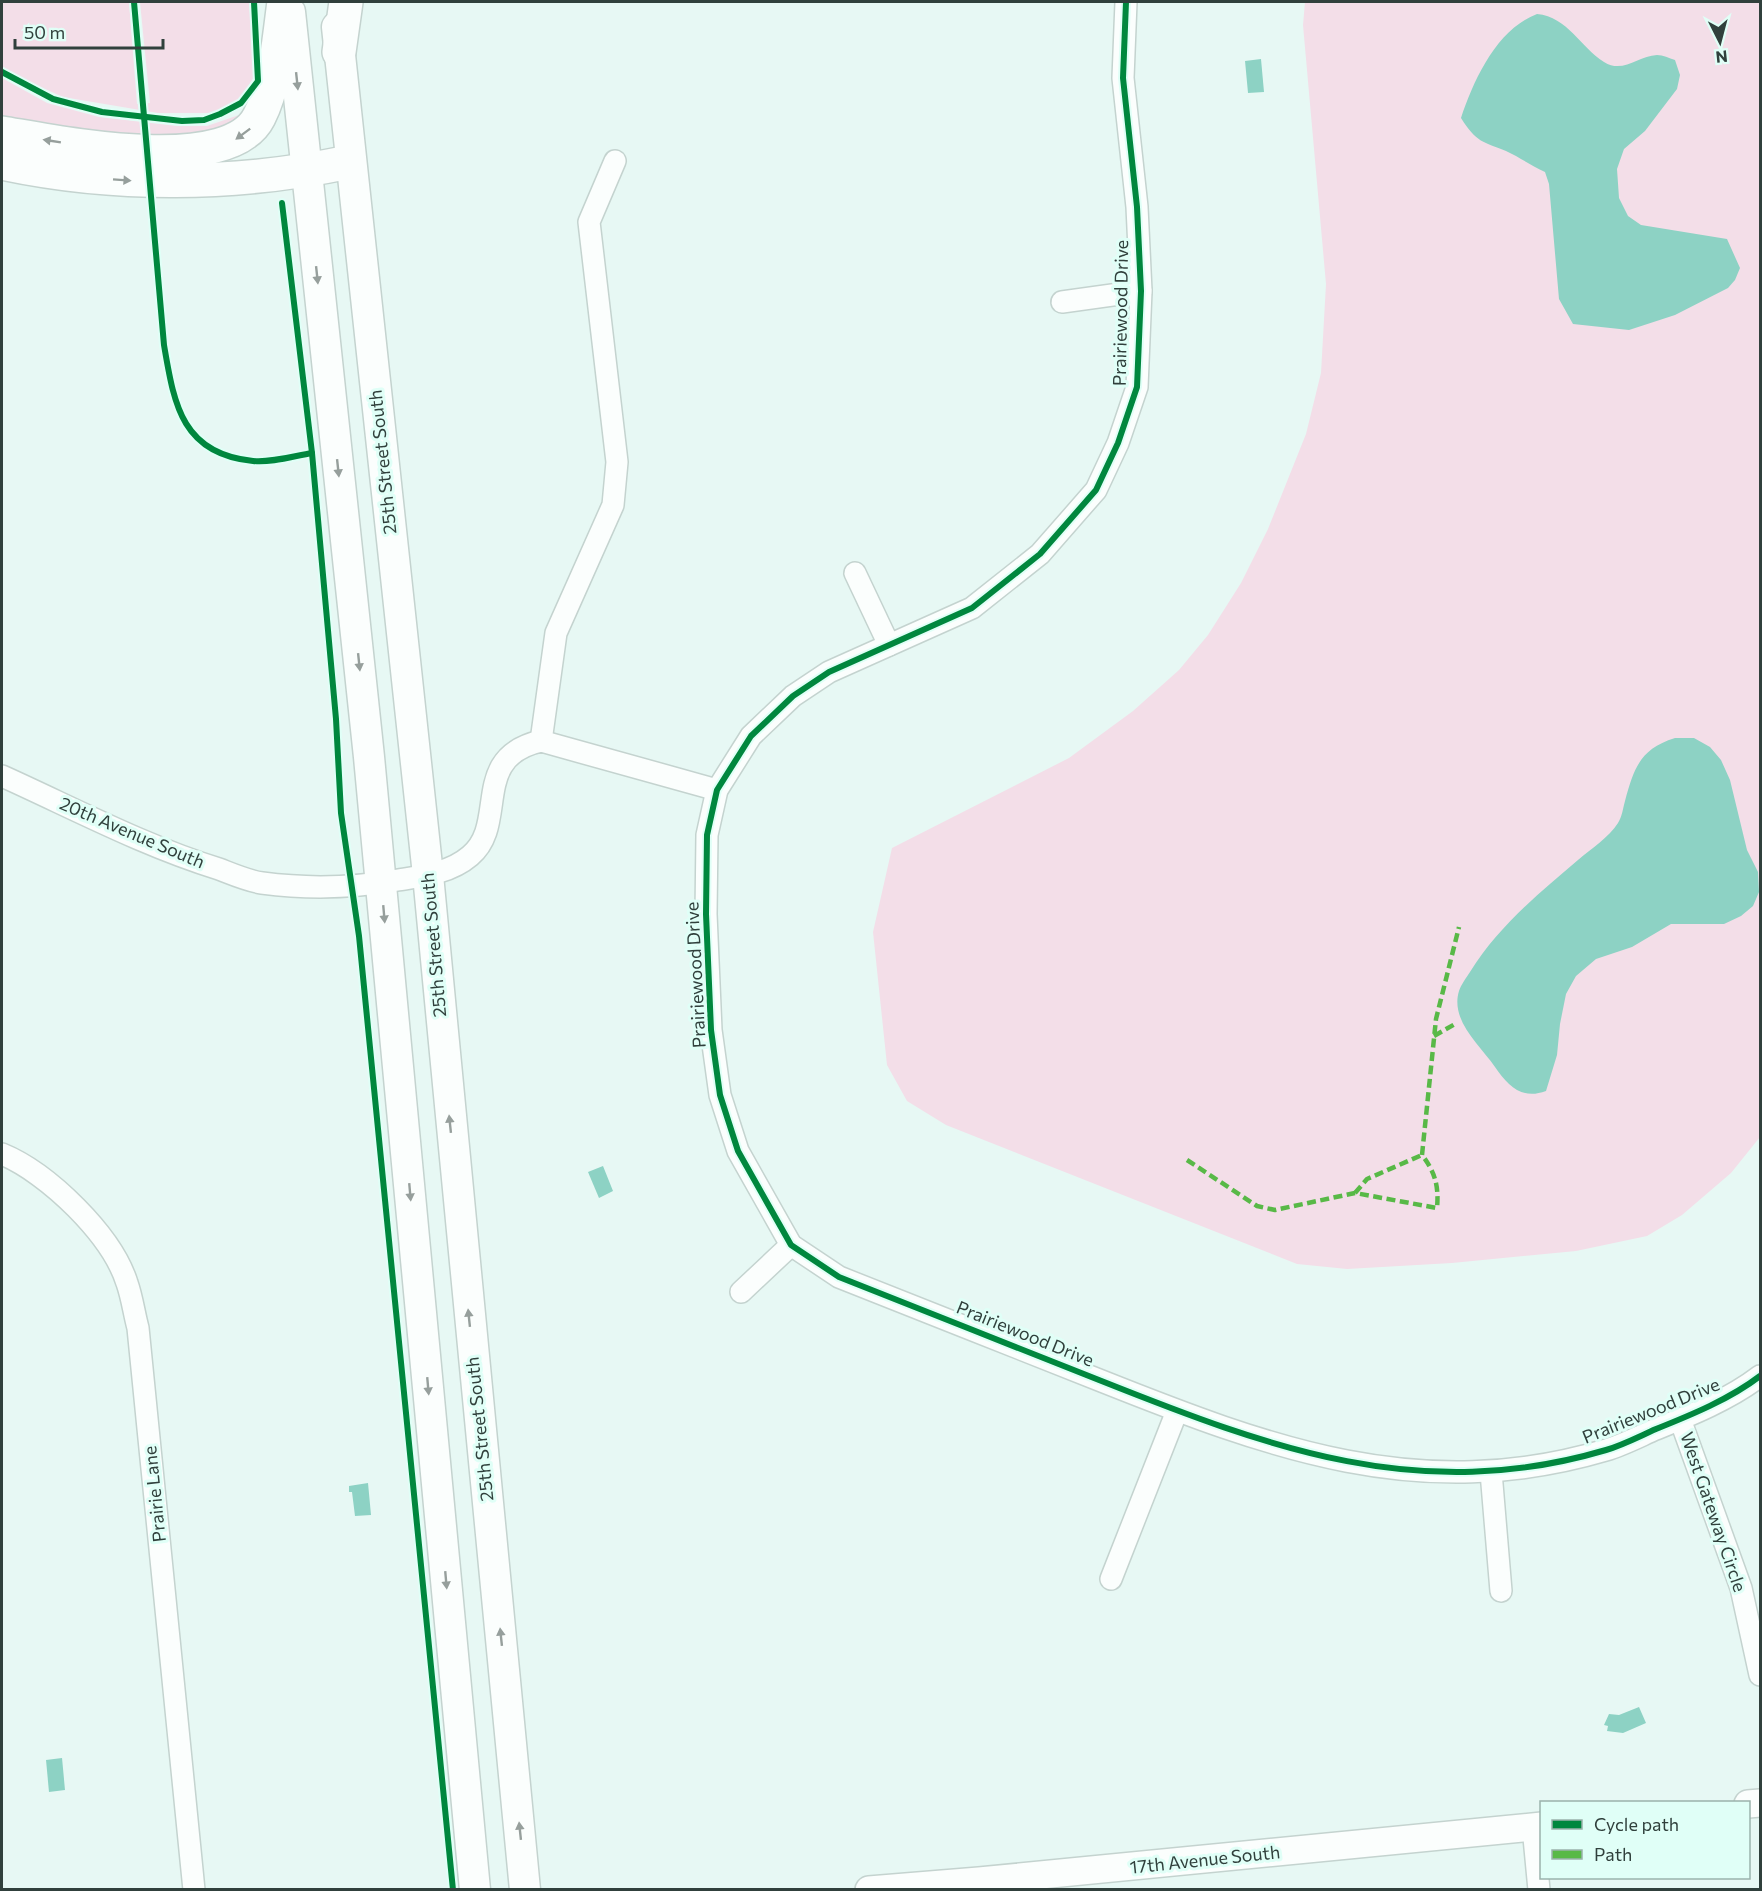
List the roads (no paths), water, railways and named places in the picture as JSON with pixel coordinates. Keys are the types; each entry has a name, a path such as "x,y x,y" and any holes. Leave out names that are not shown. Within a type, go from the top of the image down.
{"highway":[{"path":"2,133 99,148 163,152 215,148 244,136 259,118 276,61 284,2"},
{"path":"339,52 346,2"},
{"path":"2,163 55,174 128,181 278,175 349,162"}],"main road":[{"path":"289,2 381,883 475,1890"},
{"name":"25th Street South","path":"334,2 349,162 428,875 525,1890"}],"street":[{"name":"Prairiewood Drive","path":"1126,2 1123,78 1137,207 1141,291 1137,387 1118,443 1096,490 1040,554 972,608 829,672 793,696 751,736 717,789 707,835 706,914 711,1030 720,1095 738,1151 791,1245 839,1277 1177,1411 1280,1447 1387,1469 1491,1472 1568,1460 1608,1449 1680,1419 1746,1387 1761,1376"},
{"path":"615,161 589,222 617,462 614,505 556,633 541,741 717,789"},
{"name":"Prairiewood Drive","path":"1062,302 1141,291"},
{"path":"855,573 890,645"},
{"name":"20th Avenue South","path":"2,776 178,857 260,883 331,887 381,883 428,875 456,866 472,854 484,833 503,760 522,745 541,741"},
{"name":"Prairie Lane","path":"2,1154 58,1189 105,1243 127,1281 140,1351 194,1890"},
{"path":"741,1292 791,1245"},
{"path":"1111,1579 1177,1411"},
{"name":"West Gateway Circle","path":"1680,1419 1741,1588 1761,1675"},
{"path":"1491,1472 1501,1591"},
{"path":"1537,1826 1539,1890"},
{"name":"17th Avenue South","path":"869,1890 980,1885 1537,1826"}]}
